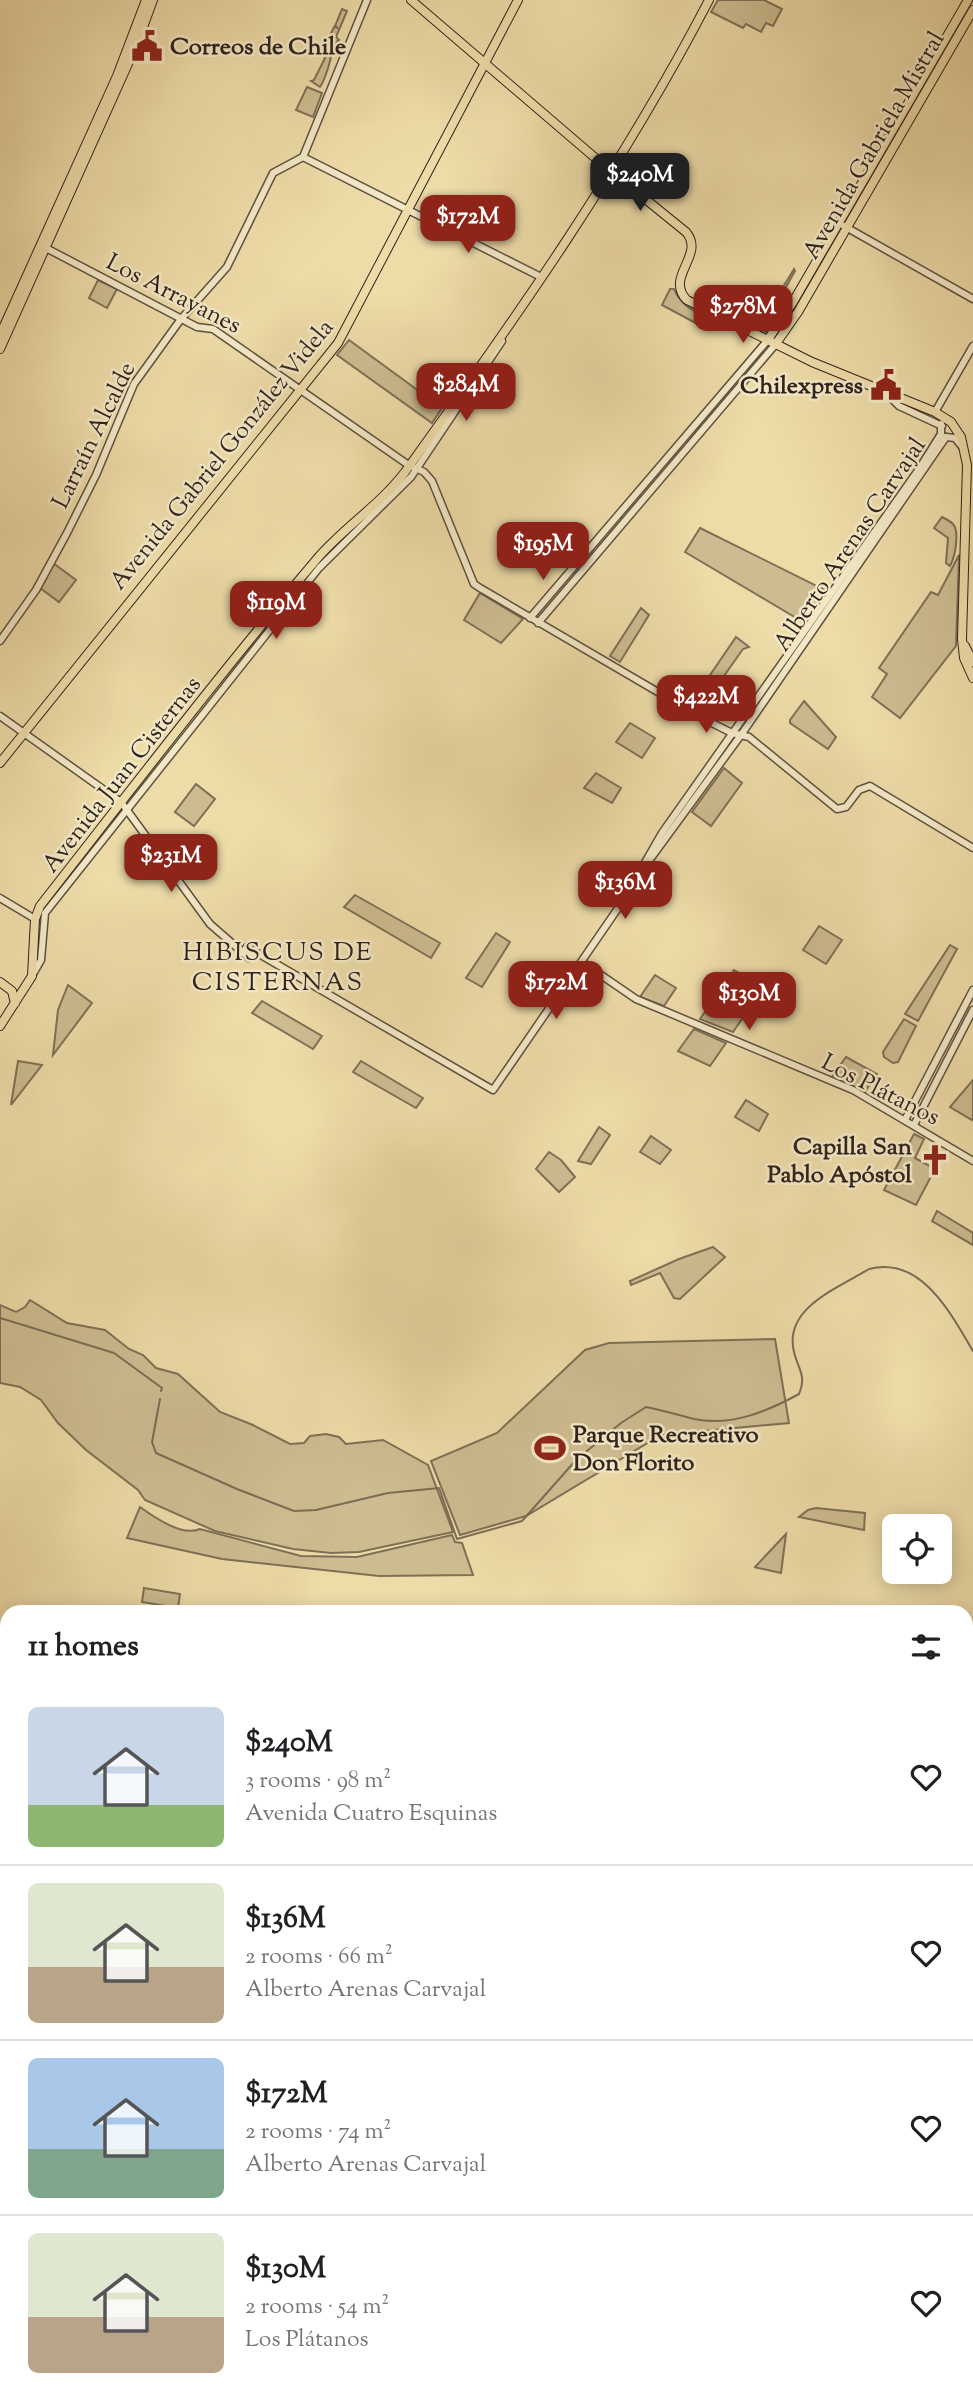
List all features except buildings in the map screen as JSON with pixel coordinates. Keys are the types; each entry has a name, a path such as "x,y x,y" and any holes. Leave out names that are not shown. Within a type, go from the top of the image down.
{"main road":[{"path":"0,349 125,57 146,0"},
{"path":"0,335 136,46 153,0"},
{"path":"411,0 690,236 692,250 679,283 682,295 771,343 885,392 896,400 935,412 956,428 966,452 968,498 962,639 964,658 973,678"},
{"name":"Avenida Gabriel González Videla","path":"0,763 338,343 519,0"},
{"name":"Avenida Juan Cisternas","path":"0,1026 32,976 35,919 40,906 124,806 318,558 413,467 514,319 610,170 665,83 709,0"},
{"name":"Avenida Gabriela Mistral","path":"771,343 968,0"},
{"name":"Avenida Gabriela Mistral","path":"771,343 789,327 973,10"},
{"path":"962,639 973,662"},
{"path":"0,982 11,988 15,1003"},
{"path":"0,1016 9,1012"}],"street":[{"path":"367,0 303,157 541,277"},
{"name":"Larraín Alcalde","path":"0,641 36,590 72,523 96,475 134,384 181,319 227,267 273,173 303,157"},
{"path":"839,223 973,299"},
{"name":"Los Arrayanes","path":"43,247 181,319 203,329 213,329 432,481 474,584 732,733 749,737 837,809 846,807 859,790 870,786 973,848"},
{"name":"Avenida Gabriela Mistral","path":"530,618 771,343"},
{"name":"Avenida Gabriela Mistral","path":"538,623 771,343"},
{"name":"Alberto Arenas Carvajal","path":"935,412 973,346"},
{"path":"896,400 941,424 946,437"},
{"name":"Alberto Arenas Carvajal","path":"645,865 656,842 919,469 941,434 941,424"},
{"name":"Alberto Arenas Carvajal","path":"124,806 210,924 251,955 494,1090 645,865 741,735 946,437 955,438 966,452"},
{"path":"0,716 124,806"},
{"name":"Avenida Juan Cisternas","path":"32,976 41,960 45,913 124,806"},
{"path":"0,898 35,919"},
{"name":"Los Plátanos","path":"582,962 636,999 853,1090 973,1161"},
{"path":"905,1120 973,990"},
{"path":"914,1125 973,1010"}],"shaded area":[{"path":"718,0 764,0 782,9 773,26 766,23 761,32 746,24 743,28 711,12"},
{"path":"342,9 347,11 336,37 339,40 332,46 320,87 311,81 325,58 323,51 334,27 338,28 335,26"},
{"path":"307,87 322,93 313,117 296,110"},
{"path":"794,269 779,300 781,312 766,332 749,324 749,314 754,307 769,310"},
{"path":"98,280 117,289 107,308 89,298"},
{"path":"670,289 674,289 688,307 707,318 703,327 662,305"},
{"path":"349,340 442,408 432,423 337,355"},
{"path":"942,517 953,524 956,533 955,551 950,566 946,563 948,538 934,528"},
{"path":"700,528 827,591 803,622 685,552"},
{"path":"959,555 956,646 900,718 872,697 887,674 879,668 931,592 938,595"},
{"path":"53,563 76,580 59,602 40,588"},
{"path":"480,593 523,619 501,643 464,620"},
{"path":"641,608 649,615 620,662 610,656"},
{"path":"736,637 749,647 743,649 719,683 708,678"},
{"path":"804,701 836,737 828,749 790,723"},
{"path":"630,723 655,738 642,758 616,742"},
{"path":"724,768 742,783 711,826 692,812"},
{"path":"596,773 621,788 612,803 584,788"},
{"path":"196,784 215,799 194,826 175,812"},
{"path":"355,895 440,943 431,958 344,907"},
{"path":"819,926 842,940 826,964 803,950"},
{"path":"496,933 510,942 482,987 466,978"},
{"path":"950,945 957,949 918,1021 905,1014"},
{"path":"734,970 764,987 733,1032 700,1019"},
{"path":"655,975 676,988 664,1006 640,997"},
{"path":"68,985 92,1003 53,1055 58,1010"},
{"path":"262,1001 322,1036 313,1049 252,1013"},
{"path":"904,1019 916,1026 898,1062 893,1063 884,1057 883,1052"},
{"path":"694,1029 726,1043 710,1066 678,1051"},
{"path":"846,1057 877,1074 864,1093 831,1078"},
{"path":"18,1061 42,1065 11,1105"},
{"path":"361,1061 423,1098 416,1108 353,1072"},
{"path":"973,1080 973,1118 972,1120 950,1107"},
{"path":"746,1100 768,1114 759,1131 735,1117"},
{"path":"599,1127 610,1135 591,1164 578,1161"},
{"path":"914,1134 924,1139 915,1158 935,1169 916,1205 884,1190"},
{"path":"651,1136 671,1150 660,1164 640,1152"},
{"path":"549,1152 561,1160 575,1177 559,1192 536,1169"},
{"path":"937,1211 973,1233 973,1245 932,1221"},
{"path":"713,1247 725,1257 680,1299 674,1298 660,1273 631,1285 630,1281"},
{"path":"30,1300 67,1323 105,1330 129,1349 143,1355 156,1368 178,1374 220,1412 290,1444 304,1443 310,1436 326,1434 339,1437 346,1444 383,1440 428,1465 453,1532 359,1552 331,1553 293,1549 215,1531 145,1500 138,1490 86,1450 58,1423 41,1400 20,1387 0,1383 0,1305 16,1312"},
{"name":"Parque Recreativo Don Florito","path":"775,1339 789,1423 661,1435 526,1516 460,1535 431,1461 497,1433 585,1350 609,1343"},
{"path":"140,1507 177,1528 193,1531 200,1529 301,1556 357,1557 452,1535 455,1542 462,1543 473,1575 379,1576 222,1559 127,1538"},
{"path":"816,1508 865,1513 864,1530 799,1517"},
{"path":"786,1534 781,1573 754,1567 755,1567"},
{"path":"144,1588 180,1594 178,1605 142,1602"}],"waterway":[{"path":"160,1399 152,1442 156,1453 294,1511 316,1510 388,1493 439,1488 457,1539 522,1521 576,1460 621,1423 646,1407 694,1419 722,1421 749,1416 799,1394 802,1377 794,1352 793,1337 797,1323 816,1301 869,1269 887,1267 904,1271 919,1279 944,1305 973,1351"},
{"path":"0,1318 114,1353 162,1388 161,1391"}],"place":[{"name":"Correos de Chile","path":"147,46"},
{"name":"Chilexpress","path":"886,385"},
{"name":"Capilla San Pablo Apóstol","path":"935,1160"},
{"name":"Parque Recreativo Don Florito","path":"550,1448"}],"district":[{"name":"HIBISCUS DE CISTERNAS","path":"278,966"}]}
